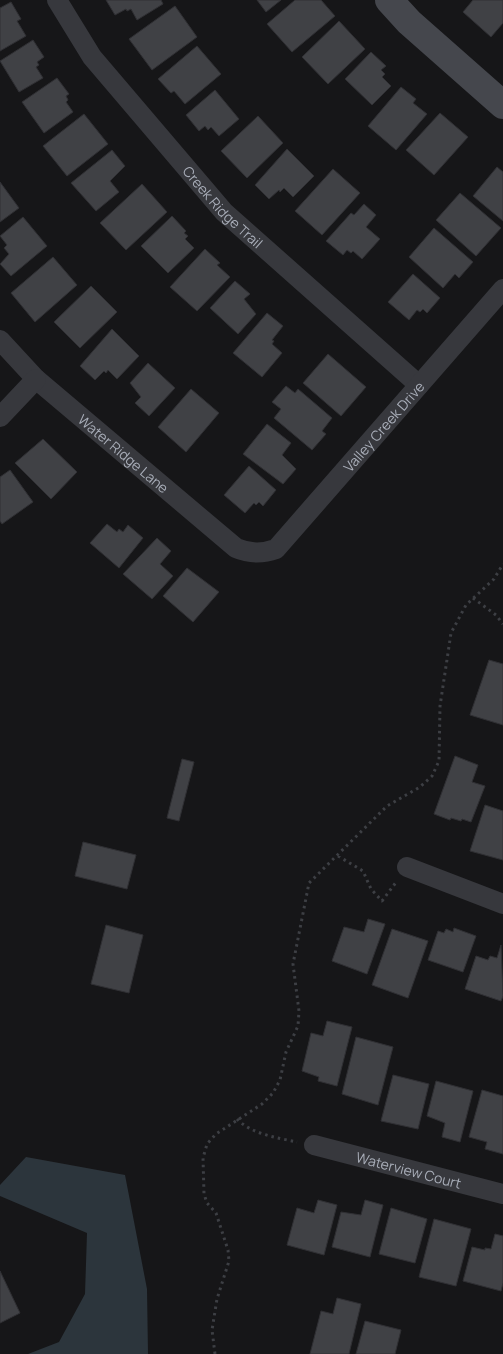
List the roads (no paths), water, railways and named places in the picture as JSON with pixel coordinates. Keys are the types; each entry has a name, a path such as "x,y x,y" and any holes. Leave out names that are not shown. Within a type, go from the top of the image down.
{"street":[{"name":"Creek Ridge Trail","path":"57,0 97,63 224,212 419,386"},
{"path":"389,0 409,22 503,105"},
{"name":"Valley Creek Drive","path":"256,553 276,549 503,289"},
{"name":"Water Ridge Lane","path":"0,340 36,379 236,548 256,553"},
{"path":"0,417 36,379"},
{"path":"407,867 503,904"},
{"name":"Waterview Court","path":"314,1145 503,1194"}]}
